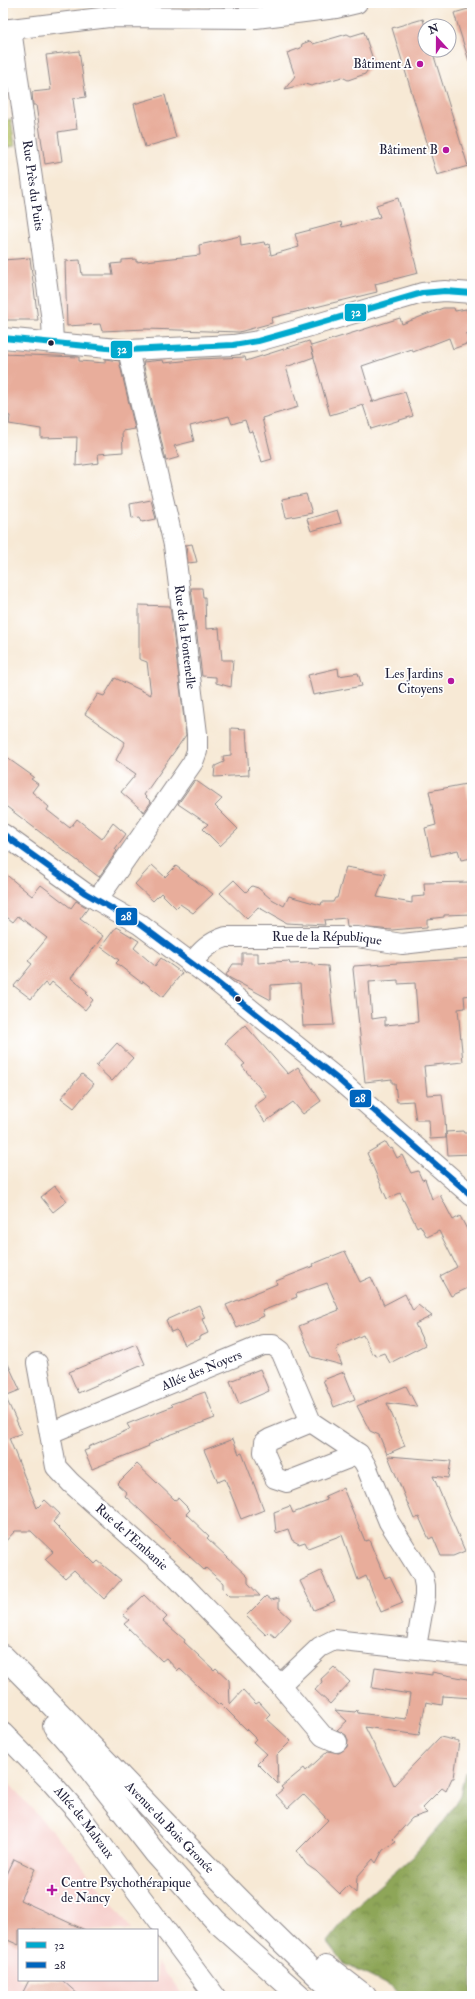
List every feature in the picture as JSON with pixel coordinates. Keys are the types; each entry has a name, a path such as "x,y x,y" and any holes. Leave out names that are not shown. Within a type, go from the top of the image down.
{"main road":[{"name":"Avenue du Bois Gronée","path":"3,1656 68,1720 242,1904 340,1996"},
{"name":"Avenue du Bois Gronée","path":"3,1673 69,1743 156,1854 216,1921 300,1996"},
{"path":"242,1904 261,1908 334,1973 365,1996"}],"street":[{"path":"7,30 108,17 256,18 336,8 357,3"},
{"name":"Rue Près du Puits","path":"7,30 52,321 53,343"},
{"path":"3,338 128,350 233,344 258,341 422,293 445,291 472,292"},
{"name":"Rue de la Fontenelle","path":"97,900 193,762 197,751 197,734 174,546 128,350"},
{"path":"3,834 65,879 97,900 139,924 214,980 339,1080 472,1196"},
{"name":"Rue de la République","path":"191,964 201,951 210,944 226,937 357,937 402,944 472,936"},
{"name":"Allée des Noyers","path":"50,1433 263,1345 274,1345 281,1351 312,1422"},
{"name":"Rue de l'Embanie","path":"37,1363 56,1467 157,1560 280,1685 323,1736 337,1742"},
{"path":"359,1454 287,1482 276,1478 264,1452 265,1442 312,1422 359,1454 366,1466 389,1522 423,1576 425,1596 416,1647"},
{"path":"280,1685 320,1647 334,1640 416,1647 472,1655"},
{"name":"Allée de Malvaux","path":"3,1733 50,1781 79,1814 215,1996"}],"shaded area":[{"name":"Centre Psychothérapique de Nancy","path":"3,1777 74,1855 131,1929 18,1929 18,1981 158,1981 158,1963 184,1996 3,1996"}],"green space":[{"path":"11,119 15,146 3,148 3,121"},
{"path":"472,1771 472,1996 400,1996 393,1988 343,1963 327,1942 356,1906 412,1857 445,1820 460,1795 465,1772"}],"building":[{"path":"472,8 472,61 469,61 457,23 457,18 456,18 454,13"},
{"path":"417,21 417,58 434,58 468,166 437,175 392,28"},
{"path":"364,32 375,66 369,68 365,74 348,80 342,77 311,86 305,84 285,89 295,76 287,53 301,48 302,44 310,41 313,44 347,34 351,36"},
{"path":"79,51 86,97 73,99 77,129 58,132 62,161 45,164 36,105 33,105 32,92 51,90 46,55"},
{"path":"165,95 176,138 145,147 134,104"},
{"path":"398,198 418,273 375,284 377,292 271,318 272,323 239,332 146,329 102,331 100,324 67,326 65,261 80,260 82,275 113,275 111,264 122,263 122,260 136,259 136,262 200,255 199,245 240,236 241,246 264,242 265,245 269,244 271,255 299,247 295,234 341,222 342,227 380,217 376,205"},
{"path":"30,258 38,320 3,320 3,260"},
{"path":"443,308 454,308 455,311 466,309 472,324 472,332 466,334 469,343 453,349 449,338 413,352 412,349 362,366 373,401 405,392 413,416 371,429 363,405 330,415 314,357 286,367 298,407 262,418 272,459 262,462 252,431 249,432 245,420 232,424 229,416 190,426 194,441 174,446 180,457 166,461 143,362 163,360 164,363 200,359 245,357 246,361 309,341 311,346 400,318 402,324"},
{"path":"3,354 79,357 79,361 105,363 105,359 119,361 135,429 122,431 123,452 98,454 99,463 76,466 77,437 41,438 41,429 9,424 10,416 4,414"},
{"path":"306,494 312,513 286,518 282,499"},
{"path":"151,500 156,519 142,522 140,517 132,518 130,504"},
{"path":"337,510 341,523 311,531 307,519"},
{"path":"192,544 197,562 188,563 186,545"},
{"path":"191,588 202,588 203,597 205,597 206,629 219,628 222,660 233,660 231,687 216,683 216,677 202,676"},
{"path":"139,605 170,606 186,735 144,795 151,802 144,812 121,792 136,774 116,760 125,742 85,714 98,694 104,696 115,678 151,695 147,662 139,659"},
{"path":"338,668 339,676 358,673 362,686 313,695 308,675"},
{"path":"231,728 246,729 249,775 214,777 215,766 224,762 223,756 231,755"},
{"path":"3,755 34,777 31,779 38,784 32,792 49,807 47,810 70,828 77,819 102,839 113,823 126,834 115,849 117,851 99,877 3,804"},
{"path":"195,780 222,799 215,806 238,829 220,846 203,829 208,824 178,804"},
{"path":"466,784 472,818 472,858 461,860 458,850 431,856 425,828 436,825 429,791"},
{"path":"152,865 165,877 176,866 213,894 193,913 180,904 176,908 161,893 153,901 135,884"},
{"path":"346,867 386,874 377,897 412,903 412,897 425,896 424,883 472,882 472,914 444,915 444,917 427,919 427,927 392,930 347,926 346,918 324,920 325,925 286,923 258,907 247,919 220,893 234,880 246,892 252,886 258,888 270,898 284,906 289,896 321,905 322,902 333,902 335,898 337,898"},
{"path":"3,872 32,896 41,885 71,908 76,901 88,908 80,919 103,936 71,978 88,992 86,993 93,1000 85,1010 52,982 49,986 45,983 31,999 14,986 32,964 28,961 47,938 18,916 13,922 3,914"},
{"path":"116,927 139,941 134,948 155,966 161,958 182,973 163,997 143,981 142,983 116,963 119,960 101,947"},
{"path":"242,953 258,953 258,963 289,961 290,964 312,963 312,965 328,966 334,1025 303,1026 300,983 271,985 271,1000 226,975 233,964 242,964"},
{"path":"472,958 472,995 464,996 465,1008 458,1009 463,1062 424,1066 427,1095 442,1094 446,1138 430,1139 429,1120 416,1120 413,1101 397,1102 395,1083 392,1083 392,1079 365,1082 353,969 354,966","holes":["398,980 398,984 415,983 418,1022 385,1025 385,1017 372,1019 369,982"]},
{"path":"245,1025 288,1074 298,1067 321,1101 303,1114 293,1102 265,1122 254,1106 267,1097 242,1066 245,1064 225,1043"},
{"path":"117,1043 133,1058 112,1081 96,1066"},
{"path":"82,1074 94,1084 74,1108 61,1098"},
{"path":"463,1131 464,1133 472,1133 472,1154 448,1155 446,1132"},
{"path":"386,1142 390,1149 392,1148 397,1158 402,1155 411,1173 418,1171 422,1180 425,1179 432,1199 440,1195 453,1220 460,1216 472,1239 472,1295 468,1288 451,1296 440,1276 457,1267 439,1231 427,1237 420,1225 417,1227 400,1193 387,1199 367,1153"},
{"path":"55,1186 67,1201 53,1212 41,1197"},
{"path":"345,1251 360,1282 371,1277 384,1305 405,1294 413,1311 418,1305 432,1316 415,1324 425,1345 390,1363 384,1353 376,1356 374,1353 372,1354 363,1335 337,1347 338,1349 336,1350 342,1365 312,1357 299,1326 339,1310 327,1283 296,1294 297,1297 262,1311 264,1316 237,1328 226,1305 277,1284 276,1281 314,1266 313,1264"},
{"path":"199,1305 205,1318 202,1319 208,1333 185,1345 176,1330 171,1332 166,1320"},
{"path":"136,1344 145,1364 78,1393 69,1372"},
{"path":"3,1353 20,1390 5,1396 22,1433 9,1438 37,1508 45,1500 60,1514 53,1522 95,1564 98,1561 121,1580 104,1599 74,1570 65,1578 45,1559 53,1552 31,1531 15,1531 3,1544"},
{"path":"260,1369 269,1391 239,1404 230,1381"},
{"path":"344,1372 355,1399 334,1407 323,1380"},
{"path":"406,1386 417,1407 387,1403 405,1446 387,1454 379,1435 370,1431 357,1406"},
{"path":"205,1392 215,1418 167,1436 148,1445 149,1446 92,1469 84,1451 89,1449 88,1447 130,1429 127,1424 173,1406 171,1404"},
{"path":"233,1439 239,1454 242,1453 264,1510 241,1519 225,1479 218,1482 204,1450"},
{"path":"388,1456 451,1461 448,1478 433,1476 465,1551 453,1556 441,1556 433,1537 429,1539 419,1517 414,1519"},
{"path":"137,1464 175,1500 178,1498 190,1510 186,1514 209,1536 207,1538 248,1577 248,1583 260,1596 230,1596 223,1589 223,1583 206,1568 204,1570 125,1496 127,1493 117,1484"},
{"path":"343,1488 365,1541 369,1540 385,1578 390,1576 403,1603 381,1612 366,1576 358,1580 342,1535 308,1548 305,1542 299,1544 292,1540 288,1529 276,1533 274,1512 290,1506 293,1513 327,1500 325,1496"},
{"path":"321,1571 335,1601 314,1610 300,1581"},
{"path":"144,1595 167,1617 163,1621 185,1640 184,1642 214,1670 216,1668 229,1680 230,1704 243,1690 256,1704 259,1702 270,1714 266,1718 291,1741 277,1755 278,1784 257,1763 266,1754 253,1742 256,1739 220,1703 218,1705 180,1669 178,1671 166,1658 162,1661 124,1624 129,1620 123,1615"},
{"path":"266,1596 271,1600 279,1598 279,1608 291,1619 275,1637 269,1632 266,1635 246,1616"},
{"path":"334,1667 350,1682 330,1704 315,1690 322,1682 321,1679"},
{"path":"375,1667 432,1675 432,1672 472,1680 472,1698 443,1696 442,1705 426,1702 419,1735 365,1727 394,1785 440,1737 459,1741 454,1778 452,1778 446,1791 442,1788 422,1808 427,1813 412,1818 393,1839 396,1842 383,1850 376,1863 373,1859 357,1877 356,1893 348,1886 340,1894 316,1871 307,1865 297,1851 328,1820 303,1794 288,1808 276,1795 283,1789 281,1787 304,1768 306,1771 328,1751 339,1753 347,1747 348,1741 346,1735 337,1730 347,1721 335,1710 355,1712 357,1710 358,1713 406,1719 410,1694 372,1688"},
{"path":"14,1859 35,1869 20,1900 83,1929 18,1929 18,1945 3,1938 3,1883"},
{"path":"28,1981 63,1981 80,1996 21,1996"}],"transit line":[{"name":"32","path":"3,338 128,350 233,345 258,341 422,293 445,291 472,293"},
{"name":"28","path":"3,834 85,893 139,924 214,980 339,1080 472,1196"}],"place":[{"name":"Bâtiment A","path":"420,64"},
{"name":"Bâtiment B","path":"446,150"},
{"name":"Les Jardins Citoyens","path":"451,681"},
{"name":"Centre Psychothérapique de Nancy","path":"52,1890"}]}
